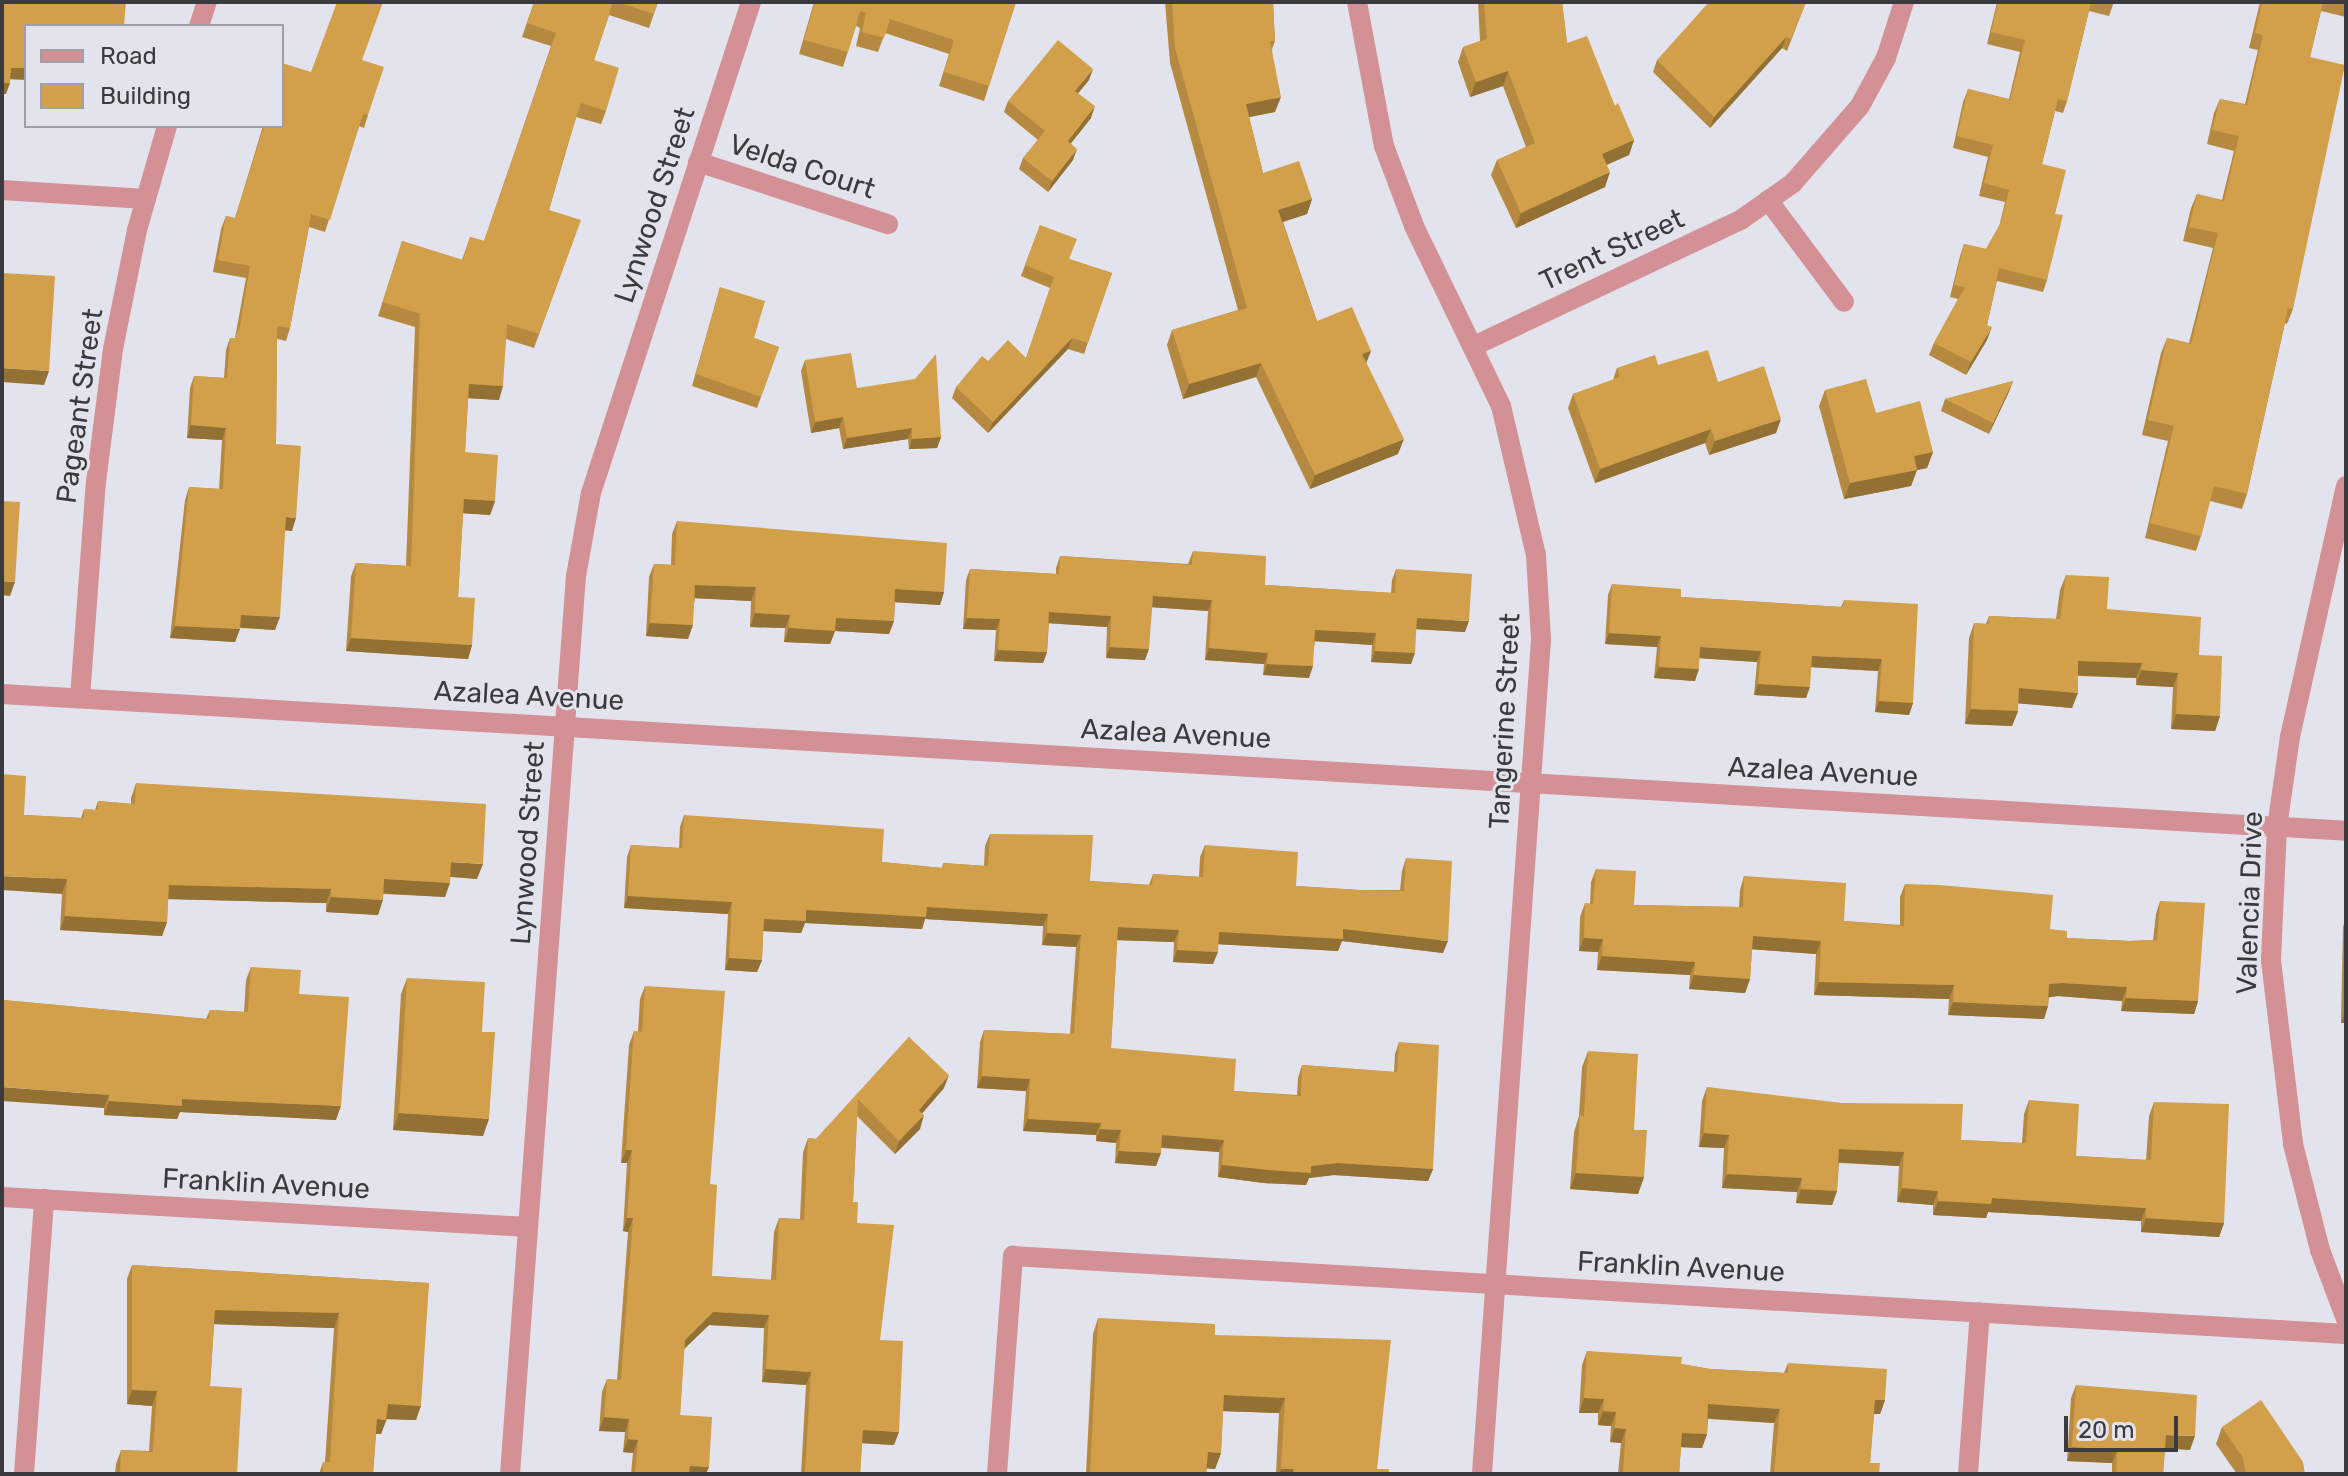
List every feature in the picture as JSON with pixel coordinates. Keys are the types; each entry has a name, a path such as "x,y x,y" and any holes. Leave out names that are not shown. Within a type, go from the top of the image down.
{"street":[{"path":"200,24 207,2"},
{"name":"Lynwood Street","path":"510,1474 576,576 591,493 751,2"},
{"name":"Tangerine Street","path":"1357,2 1365,64 1384,146 1414,226 1476,345 1518,462 1536,555 1541,640 1482,1474"},
{"name":"Trent Street","path":"1476,345 1742,219 1768,200 1827,150 1860,106 1886,58 1904,2"},
{"name":"Pageant Street","path":"80,698 96,482 113,349 146,199 166,128"},
{"name":"Velda Court","path":"698,162 888,224"},
{"path":"2,190 146,199"},
{"path":"1768,200 1844,302"},
{"name":"Valencia Drive","path":"2346,486 2290,737 2277,827 2271,961 2278,1051 2293,1144 2320,1250 2346,1319"},
{"name":"Azalea Avenue","path":"2,694 2346,831"},
{"name":"Franklin Avenue","path":"2,1197 528,1227"},
{"path":"24,1474 44,1199"},
{"name":"Franklin Avenue","path":"997,1474 1013,1256 2346,1334"},
{"path":"1968,1474 1980,1312"}],"building":[{"path":"2,2 126,2 124,24 24,24 24,68 11,68 10,83 2,83"},
{"path":"337,2 383,2 362,60 384,67 368,115 363,114 330,220 311,214 290,328 277,326 276,444 301,446 296,518 286,517 280,617 241,615 240,629 175,626 189,487 223,489 226,428 191,425 194,376 227,378 230,338 235,338 240,326 250,266 218,260 226,216 235,218 263,128 284,128 284,64 311,72"},
{"path":"534,2 613,2 594,60 619,68 606,111 581,103 563,159 549,210 581,220 539,334 507,324 503,386 469,384 465,452 498,455 495,501 464,499 458,597 475,598 472,645 351,638 356,563 411,566 420,314 383,302 402,241 463,260 470,237 484,241 556,33 527,23"},
{"path":"617,2 658,2 654,14"},
{"path":"815,2 1016,2 989,86 944,72 954,40 890,19 884,38 862,32 866,13 860,11 848,52 804,40"},
{"path":"1172,2 1273,2 1275,41 1270,41 1281,97 1246,104 1263,173 1299,161 1312,199 1278,210 1317,321 1352,307 1371,351 1362,354 1404,439 1315,475 1261,363 1189,384 1172,330 1247,308 1175,48"},
{"path":"1484,2 1562,2 1567,43 1587,36 1615,106 1618,103 1634,140 1602,154 1610,172 1521,213 1497,160 1535,143 1508,71 1476,82 1463,47 1487,39"},
{"path":"1709,2 1806,2 1791,39 1786,37 1714,117 1657,60"},
{"path":"1998,2 2091,2 2067,101 2058,99 2042,164 2066,170 2055,214 2063,215 2047,280 1999,268 1987,325 1992,327 1971,362 1934,343 1965,287 1954,285 1964,244 1986,249 2001,222 2009,190 1984,183 1993,145 1957,136 1968,89 2010,100 2025,40 1991,32"},
{"path":"2262,2 2323,2 2310,57 2345,65 2293,309 2288,308 2247,494 2214,486 2201,536 2150,523 2174,426 2148,420 2167,338 2191,344 2218,233 2189,227 2197,194 2224,201 2239,136 2212,130 2220,99 2247,105 2263,35 2255,33"},
{"path":"1058,40 1093,69 1075,91 1095,106 1068,141 1077,149 1052,181 1023,158 1045,131 1008,101"},
{"path":"1040,225 1077,239 1069,259 1112,273 1088,343 1072,338 993,422 956,387 982,356 988,361 1008,340 1026,358 1054,277 1025,265"},
{"path":"2,273 55,276 49,371 2,368"},
{"path":"720,287 765,301 754,338 779,347 761,397 696,374"},
{"path":"1708,350 1718,382 1764,366 1781,419 1715,441 1711,429 1600,469 1573,394 1620,377 1617,368 1655,355 1658,365"},
{"path":"851,353 857,388 915,379 936,354 941,437 912,439 912,428 847,438 843,417 815,422 805,360"},
{"path":"1866,379 1876,413 1920,401 1933,452 1914,456 1917,470 1850,483 1825,390"},
{"path":"2013,381 1993,423 1945,399"},
{"path":"2,501 20,502 15,582 2,581"},
{"path":"677,521 947,543 944,592 895,589 894,621 836,618 835,631 789,628 790,615 755,613 756,587 695,585 693,625 650,623 654,564 675,565"},
{"path":"1193,551 1266,556 1265,585 1395,593 1396,569 1472,574 1469,621 1417,618 1415,653 1375,651 1376,633 1315,630 1313,666 1267,664 1268,653 1209,648 1212,600 1153,596 1149,649 1110,647 1111,616 1049,612 1047,652 998,650 1000,619 967,618 970,569 1059,574 1060,556 1192,565"},
{"path":"2066,575 2109,577 2107,609 2201,617 2199,655 2222,656 2220,716 2176,714 2178,673 2141,670 2142,663 2078,661 2078,693 2019,688 2018,711 1971,709 1974,623 1989,624 1989,616 2060,619"},
{"path":"1612,584 1681,589 1681,597 1843,607 1844,600 1918,604 1913,703 1879,701 1882,659 1812,656 1810,687 1758,684 1761,651 1700,647 1699,669 1659,667 1661,636 1609,633"},
{"path":"2,774 26,776 24,815 84,818 84,809 98,810 98,801 135,804 136,783 486,804 483,864 451,862 450,883 384,879 383,900 331,897 331,889 169,885 167,922 65,916 67,879 2,876"},
{"path":"684,815 884,829 882,862 943,868 943,863 988,866 990,834 1093,835 1090,881 1152,885 1153,874 1203,877 1205,845 1298,852 1296,886 1404,891 1406,858 1452,861 1448,941 1343,929 1343,939 1219,932 1218,952 1177,950 1179,930 1118,927 1111,1048 1236,1059 1234,1091 1301,1096 1302,1065 1397,1072 1399,1042 1439,1045 1433,1169 1338,1163 1311,1166 1311,1173 1222,1165 1224,1140 1162,1135 1161,1153 1119,1151 1121,1130 1100,1129 1101,1123 1028,1119 1030,1079 982,1076 984,1030 1074,1034 1081,935 1047,933 1048,914 927,907 926,917 806,910 806,921 764,919 762,960 729,958 732,902 628,896 631,845 682,848"},
{"path":"1596,869 1636,871 1634,905 1743,907 1744,876 1846,883 1844,921 1904,926 1905,884 2053,895 2050,929 2067,931 2067,938 2157,940 2160,901 2205,903 2198,1001 2126,998 2127,987 2063,983 2049,984 2048,1006 1992,1004 1953,1002 1954,985 1819,982 1821,941 1753,936 1750,979 1694,975 1695,962 1602,956 1603,939 1584,938 1585,903 1593,904"},
{"path":"251,967 301,970 299,994 349,997 341,1106 182,1099 182,1106 109,1101 109,1095 2,1087 2,992 3,1000 209,1019 210,1010 248,1012"},
{"path":"407,978 485,982 482,1032 495,1032 489,1119 399,1113"},
{"path":"645,986 725,991 710,1184 717,1185 712,1276 776,1280 779,1218 804,1220 808,1138 816,1139 909,1037 949,1075 919,1110 924,1115 899,1141 858,1099 853,1202 858,1202 857,1223 894,1225 880,1340 903,1341 899,1432 863,1430 860,1474 805,1474 811,1372 766,1369 769,1315 713,1312 685,1340 680,1415 712,1417 709,1467 690,1466 689,1474 635,1474 638,1440 628,1439 629,1419 604,1417 607,1379 621,1380 633,1218 627,1218 632,1150 626,1150 627,1133 634,1031 642,1032"},
{"path":"1588,1051 1638,1054 1634,1130 1647,1130 1644,1177 1576,1173"},
{"path":"1707,1087 1842,1103 1963,1104 1961,1140 2026,1143 2029,1100 2079,1104 2076,1156 2151,1160 2154,1102 2229,1104 2224,1223 2146,1218 2146,1208 1992,1198 1991,1204 1938,1201 1938,1191 1902,1188 1904,1152 1839,1149 1837,1191 1801,1189 1802,1178 1727,1174 1729,1135 1704,1133"},
{"path":"132,1265 429,1283 421,1406 388,1404 386,1420 377,1419 373,1474 323,1474 323,1462 330,1462 339,1313 215,1310 210,1386 242,1388 237,1474 120,1474 121,1450 153,1452 157,1391 132,1390"},
{"path":"1098,1318 1215,1324 1215,1335 1391,1340 1377,1469 1389,1469 1389,1474 1293,1474 1294,1469 1281,1469 1285,1398 1224,1395 1221,1453 1208,1452 1206,1474 1090,1474"},
{"path":"1587,1351 1682,1357 1681,1364 1710,1369 1788,1373 1788,1363 1887,1369 1885,1400 1875,1400 1870,1463 1880,1463 1879,1474 1774,1474 1780,1409 1708,1404 1707,1434 1682,1433 1679,1474 1623,1474 1626,1429 1615,1428 1616,1412 1603,1411 1604,1399 1584,1398"},
{"path":"2076,1385 2197,1395 2195,1436 2166,1435 2163,1474 2116,1474 2117,1450 2072,1447"},
{"path":"2261,1400 2303,1462 2305,1474 2246,1474 2243,1458 2222,1427"}]}
